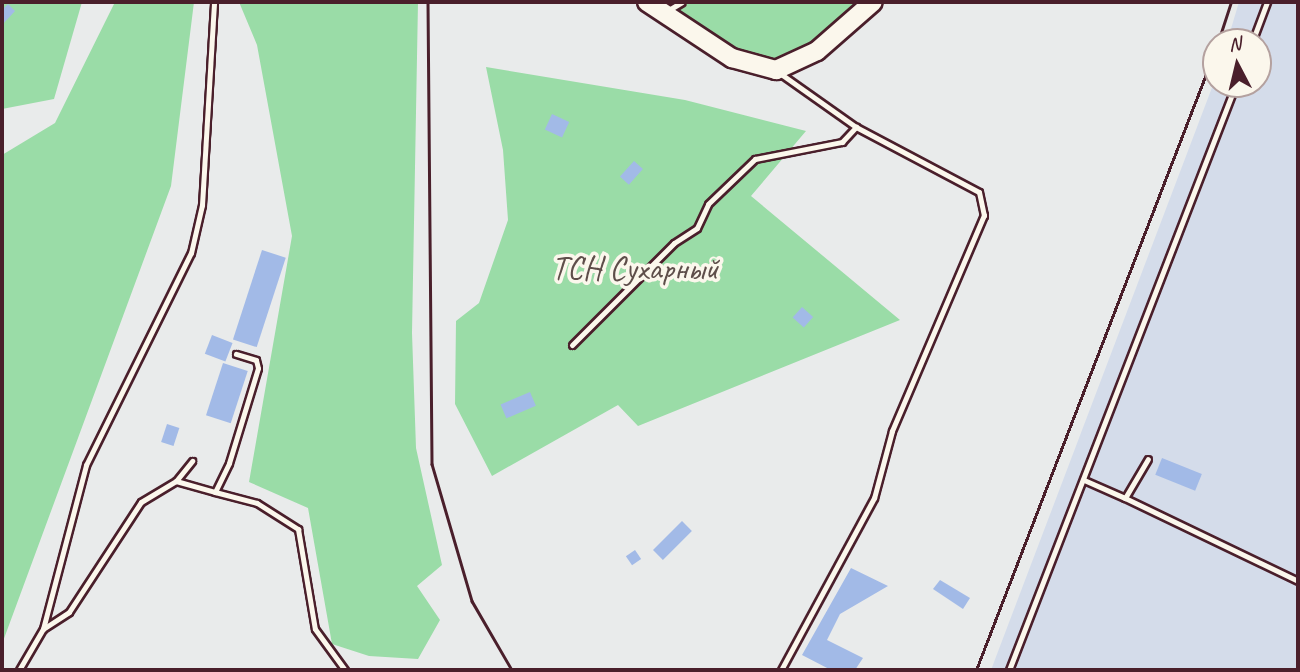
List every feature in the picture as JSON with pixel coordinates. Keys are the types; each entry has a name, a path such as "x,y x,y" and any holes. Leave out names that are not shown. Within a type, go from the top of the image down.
{"main road":[{"path":"647,2 732,58 776,70 817,51 872,2"}],"lane":[{"path":"19,670 43,629 86,465 191,253 201,205 214,2"},
{"path":"662,14 682,2"},
{"path":"1257,28 1267,2"},
{"path":"776,70 856,127 979,192 984,215 892,431 874,498 781,670"},
{"path":"1009,670 1231,98"},
{"path":"572,345 674,243 698,228 708,204 755,159 842,142 856,127"},
{"path":"215,492 242,430 258,368 257,360 236,354"},
{"path":"1125,498 1148,458"},
{"path":"43,629 69,612 141,502 176,481 192,461"},
{"path":"1084,480 1298,581"},
{"path":"176,481 257,503 298,529 315,629 345,670"}],"shaded area":[{"path":"1239,2 1298,2 1298,670 991,670 1208,98 1272,98 1272,28 1231,28"}],"green space":[{"path":"2,2 82,2 54,99 2,109"},
{"path":"115,2 194,2 171,186 2,644 2,155 55,123"},
{"path":"239,2 418,2 412,333 416,448 442,565 417,586 440,620 418,659 369,656 332,644 308,508 249,482 292,236 257,45"},
{"path":"663,2 863,2 809,50 771,62 737,52"},
{"name":"ТСН Сухарный","path":"486,67 685,100 806,131 751,196 900,320 638,426 618,405 492,476 455,404 456,321 479,303 508,220 503,150"}],"building":[{"path":"8,4 15,11 2,25 2,10"},
{"path":"552,114 569,122 562,137 545,129"},
{"path":"634,161 643,169 629,185 620,177"},
{"path":"262,250 286,258 257,347 233,339"},
{"path":"802,307 813,317 804,327 793,317"},
{"path":"212,335 233,343 225,362 205,354"},
{"path":"223,363 248,371 231,423 206,415"},
{"path":"530,392 536,406 506,418 501,405"},
{"path":"167,424 179,428 173,446 161,442"},
{"path":"1162,458 1202,474 1195,491 1155,475"},
{"path":"682,521 692,531 663,560 653,550"},
{"path":"635,550 641,559 632,565 626,556"},
{"path":"851,568 888,586 840,614 827,640 863,658 855,670 831,670 802,655"},
{"path":"940,580 970,598 963,609 933,589"}],"railway":[{"path":"428,2 432,464 472,601 512,670"},
{"path":"1223,28 1231,2"},
{"path":"976,670 1202,84"}]}
